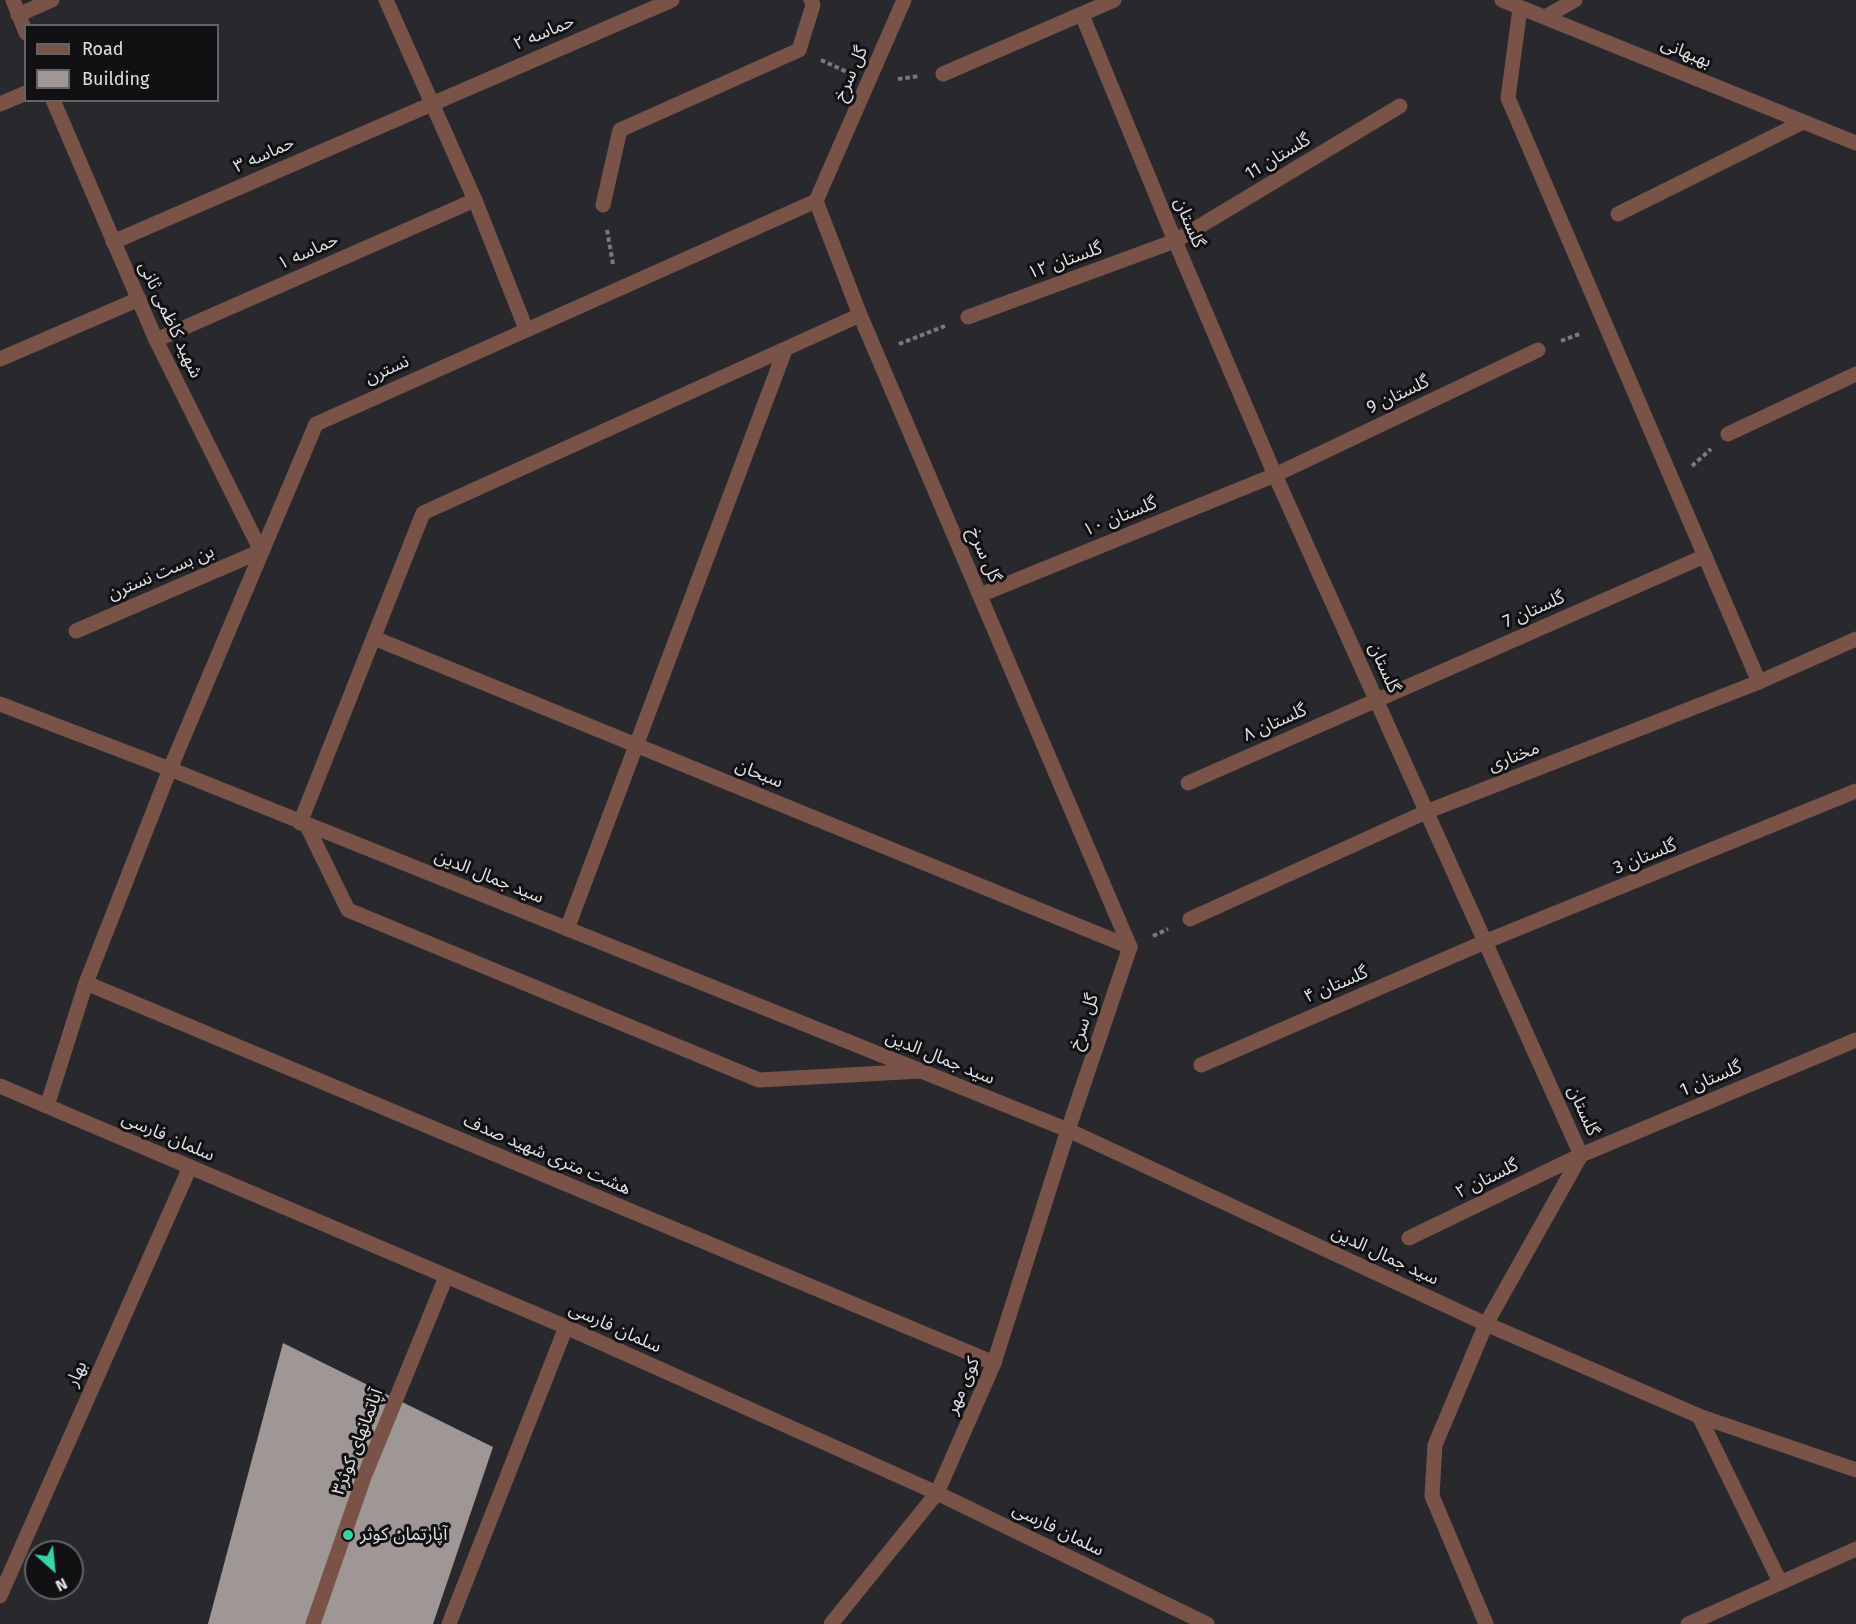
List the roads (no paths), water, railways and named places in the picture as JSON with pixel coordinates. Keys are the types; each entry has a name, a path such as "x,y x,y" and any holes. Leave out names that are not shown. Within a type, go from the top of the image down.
{"street":[{"path":"13,0 24,28"},
{"path":"18,15 52,0"},
{"path":"386,0 475,200 526,329"},
{"name":"حماسه ۲","path":"431,103 672,0"},
{"path":"603,205 620,130 799,50 813,5 811,0"},
{"name":"گل سرخ","path":"904,0 816,201 860,315 1130,946 1068,1130"},
{"path":"943,74 1114,0"},
{"name":"بهبهانی","path":"1502,0 1856,143"},
{"path":"1545,17 1575,0"},
{"path":"1520,8 1509,98 1759,682"},
{"name":"گلستان","path":"1082,15 1175,242 1275,475 1378,700 1426,812 1487,941 1581,1155 1486,1324 1435,1445 1431,1496 1486,1624"},
{"path":"0,104 24,94"},
{"name":"شهید کاظمی ثانی","path":"54,102 113,242 140,298 156,340 261,551"},
{"name":"حماسه ۳","path":"113,242 431,103"},
{"name":"گلستان 11","path":"1175,242 1400,106"},
{"path":"1618,214 1803,122"},
{"name":"حماسه ۱","path":"156,340 475,200"},
{"name":"نسترن","path":"47,1106 86,983 170,769 316,424 816,201"},
{"name":"گلستان ۱۲","path":"968,317 1175,242"},
{"path":"0,359 140,298"},
{"path":"860,315 423,513 303,825 348,910 759,1080 921,1071"},
{"path":"567,929 785,350"},
{"name":"گلستان 9","path":"1275,475 1538,351"},
{"path":"1728,434 1856,374"},
{"name":"گلستان ۱۰","path":"980,595 1275,475"},
{"name":"بن بست نسترن","path":"76,631 261,551"},
{"name":"گلستان 7","path":"1378,700 1705,556"},
{"name":"سبحان","path":"374,638 1130,946"},
{"name":"مختاری","path":"1190,919 1426,812 1759,682 1856,639"},
{"name":"گلستان ۸","path":"1188,783 1378,700"},
{"name":"سید جمال الدین","path":"0,704 170,769 303,825 1068,1130 1486,1324 1699,1416 1856,1470"},
{"name":"گلستان 3","path":"1487,941 1856,791"},
{"name":"گلستان ۴","path":"1201,1065 1487,941"},
{"name":"هشت متری شهید صدف","path":"86,983 994,1363"},
{"name":"گلستان 1","path":"1581,1155 1856,1040"},
{"name":"سلمان فارسی","path":"0,1086 566,1327 937,1493 1207,1624"},
{"name":"کوی مهر","path":"831,1624 937,1493 994,1363 1068,1130"},
{"name":"گلستان ۲","path":"1409,1238 1581,1155"},
{"name":"بهار","path":"0,1596 190,1167"},
{"name":"آپاتمانهای کوثر۳","path":"313,1624 364,1477 446,1277"},
{"path":"449,1624 566,1327"},
{"path":"1699,1416 1780,1582"},
{"path":"1688,1624 1856,1550"}],"place":[{"name":"آپارتمان کوثر","path":"348,1535"}]}
